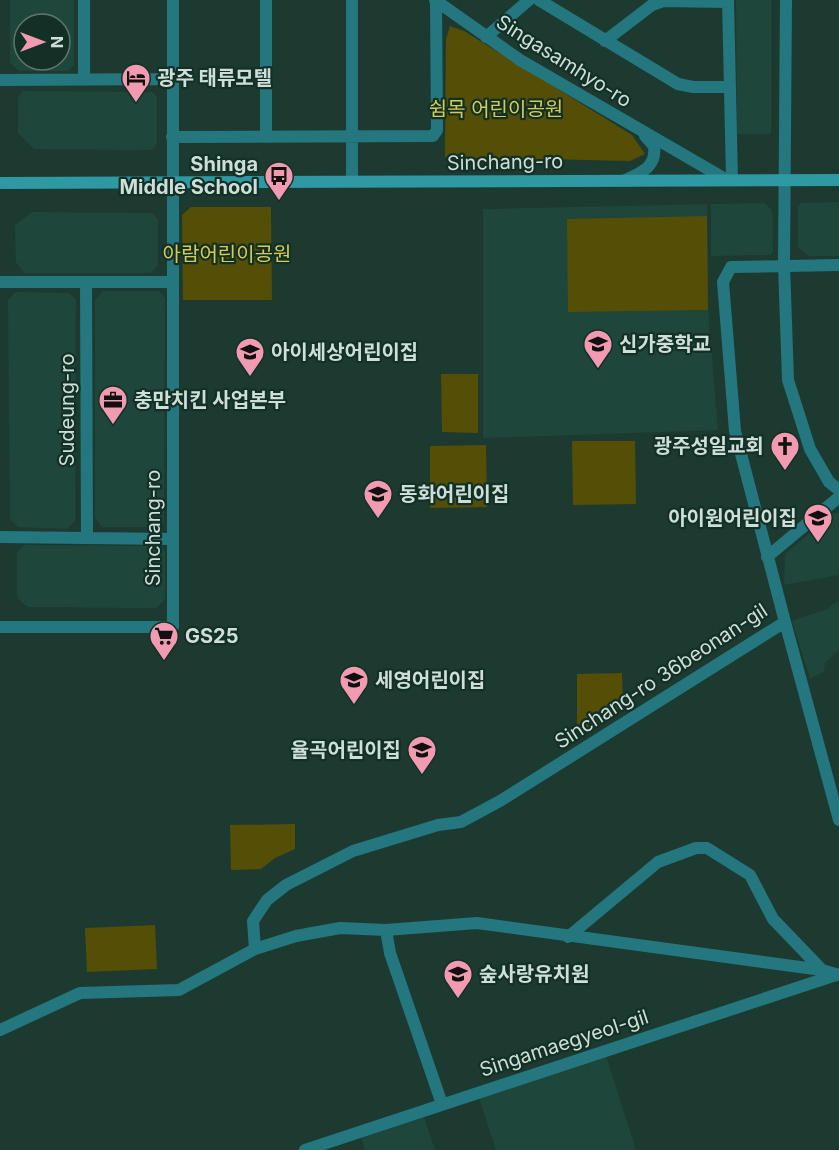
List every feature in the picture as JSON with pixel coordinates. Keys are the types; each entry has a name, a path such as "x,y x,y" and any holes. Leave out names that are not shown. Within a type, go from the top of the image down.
{"main road":[{"name":"Sinchang-ro","path":"0,183 839,180"}],"street":[{"path":"84,0 84,80"},
{"path":"172,183 173,0"},
{"path":"266,0 266,136"},
{"path":"352,0 352,181"},
{"path":"486,37 529,0"},
{"path":"539,0 678,84 729,87"},
{"path":"786,0 784,265 788,380 810,449 829,482 839,490"},
{"name":"Singasamhyo-ro","path":"351,138 427,138 433,136 436,130 436,1"},
{"name":"Singasamhyo-ro","path":"436,1 486,37 642,132 729,180"},
{"path":"605,41 652,5 663,1 728,1 729,180"},
{"path":"0,80 173,79"},
{"name":"Singasamhyo-ro","path":"625,180 649,168 653,162 654,146 642,132"},
{"path":"172,136 351,138"},
{"name":"Sinchang-ro","path":"0,627 173,627 171,539 172,183"},
{"path":"784,265 839,265"},
{"name":"Sinchang-ro 36beonan-gil","path":"255,949 253,921 267,900 286,885 353,851 438,825 461,822 530,782 785,622 735,430 723,282 731,267 784,265"},
{"path":"0,282 86,284 172,282"},
{"name":"Sudeung-ro","path":"86,284 87,536"},
{"path":"767,557 839,497"},
{"path":"0,537 87,536 171,539"},
{"path":"785,622 839,820"},
{"name":"Singamaegyeol-gil","path":"568,937 658,862 696,848 707,848 750,875 773,919 822,970"},
{"name":"Singamaegyeol-gil","path":"0,1030 80,993 179,990 255,949 296,936 340,928 386,930 477,923 822,970 838,975"},
{"path":"386,930 390,953 442,1104"},
{"name":"Singamaegyeol-gil","path":"305,1150 838,975"}],"shaded area":[{"path":"10,0 74,0 74,65 72,67 72,12 12,12 12,65 10,63"},
{"path":"736,0 771,0 771,134 737,134"},
{"path":"23,91 152,92 157,97 157,143 152,150 34,149 18,133 18,97"},
{"path":"839,202 839,256 808,256 798,247 798,206 801,203"},
{"path":"764,203 772,210 773,251 771,255 711,256 711,204"},
{"name":"신가중학교","path":"707,204 708,310 718,430 483,438 483,209"},
{"path":"32,212 152,213 158,219 158,266 150,273 24,273 16,262 15,225"},
{"path":"103,291 159,291 165,298 164,521 159,527 102,527 95,518 95,300"},
{"path":"16,292 69,293 76,299 75,521 67,529 18,527 10,519 8,300"},
{"name":"아이원어린이집","path":"834,513 839,513 839,575 784,585 785,554"},
{"path":"25,545 161,546 165,550 165,600 156,608 28,607 17,598 17,552"},
{"path":"839,601 839,650 825,663 824,672 810,679 792,621 827,609"},
{"path":"606,1056 636,1150 496,1150 479,1098"},
{"path":"424,1117 435,1150 365,1150 361,1137"}],"green space":[{"name":"쉼목 어린이공원","path":"450,26 464,31 632,135 645,154 630,161 445,157 446,39"},
{"name":"아람어린이공원","path":"191,207 271,207 272,300 183,300 182,215"},
{"path":"707,216 708,310 568,312 567,219"},
{"path":"441,374 478,374 478,433 442,432"},
{"path":"572,441 635,441 636,504 573,505"},
{"path":"486,445 487,507 430,508 430,446"},
{"path":"622,673 623,707 592,729 577,729 577,674"},
{"path":"295,824 295,849 275,858 261,869 231,870 230,825"},
{"path":"155,925 157,969 87,972 85,928"}],"place":[{"name":"광주 태류모텔","path":"136,104"},
{"name":"Shinga Middle School","path":"279,202"},
{"name":"신가중학교","path":"598,370"},
{"name":"아이세상어린이집","path":"250,378"},
{"name":"충만치킨 사업본부","path":"113,426"},
{"name":"광주성일교회","path":"785,472"},
{"name":"동화어린이집","path":"378,520"},
{"name":"아이원어린이집","path":"818,544"},
{"name":"GS25","path":"164,662"},
{"name":"세영어린이집","path":"354,706"},
{"name":"율곡어린이집","path":"422,776"},
{"name":"숲사랑유치원","path":"458,1000"}]}
